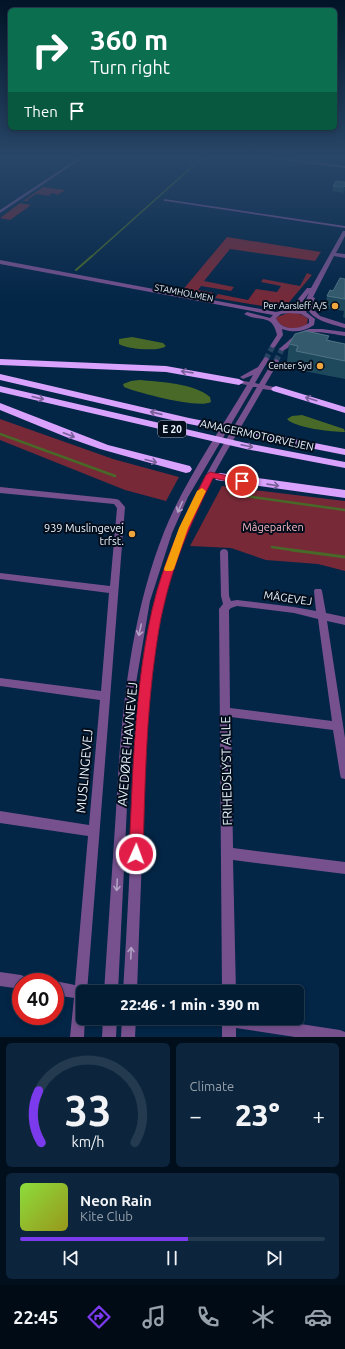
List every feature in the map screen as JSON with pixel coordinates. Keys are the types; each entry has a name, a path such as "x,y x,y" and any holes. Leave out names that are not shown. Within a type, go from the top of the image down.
{"highway":[{"path":"0,362 46,365 117,366 202,374 241,380"},
{"name":"AMAGERMOTORVEJEN","path":"0,377 189,421 345,452"},
{"name":"AMAGERMOTORVEJEN","path":"0,389 246,446 345,465"},
{"path":"276,389 345,410"},
{"path":"0,406 97,445 186,469"},
{"path":"214,475 345,494"}],"street":[{"path":"0,212 10,205"},
{"path":"202,205 345,227"},
{"path":"303,313 313,288 345,232"},
{"path":"332,254 345,256"},
{"name":"STAMHOLMEN","path":"0,262 93,283 273,320"},
{"name":"STAMHOLMEN","path":"0,268 277,314"},
{"path":"292,311 309,289 313,288"},
{"path":"313,288 310,303 311,312 318,317 345,326"},
{"path":"273,346 280,336 278,326 273,320 277,314 292,311 303,313 311,317 311,323"},
{"path":"278,326 295,330 302,329 311,323 345,326"},
{"path":"311,323 345,333"},
{"path":"295,330 291,332 282,349 289,346 298,336 304,333 315,331 345,333"},
{"path":"250,385 266,359"},
{"name":"AVEDØRE HAVNEVEJ","path":"111,985 125,744 131,683 137,643 146,600 168,533 184,497 198,472 236,430 238,416 261,386 276,361"},
{"path":"241,380 261,368"},
{"path":"241,380 250,385 276,389"},
{"path":"214,455 253,391 250,385"},
{"name":"AVEDØRE HAVNEVEJ","path":"130,985 140,747 145,684 151,644 157,610 177,544 188,518 214,475 214,455"},
{"path":"186,469 214,475"},
{"name":"MUSLINGEVEJ","path":"0,490 116,502 121,507 93,831 82,985"},
{"name":"FRIHEDSLYST ALLE","path":"224,552 225,596 228,605 224,609 229,985"},
{"path":"0,576 113,590"},
{"path":"318,591 345,774"},
{"name":"MÅGEVEJ","path":"228,605 237,603 322,615 345,621"},
{"path":"0,682 105,696"},
{"path":"226,712 338,726"},
{"path":"0,817 93,831"},
{"path":"227,853 345,868"},
{"path":"0,979 12,981"},
{"path":"64,990 76,992"},
{"name":"MUSLINGEVEJ","path":"77,1037 78,1025"},
{"path":"109,1037 110,1025"},
{"path":"128,1037 129,1025"},
{"path":"229,1025 229,1037"},
{"path":"266,1025 340,1037"}],"green space":[{"path":"17,205 30,205 10,220 0,218"},
{"path":"227,237 321,252 315,261 230,249 204,281 234,287 231,291 201,286 198,290 214,293 210,297 181,292"},
{"path":"307,273 312,275 286,306 274,308 215,298 218,294 248,300 256,289 277,292 281,286 261,282 263,279 300,286"},
{"path":"288,313 301,314 308,319 307,324 299,328 290,328 279,323 276,319 277,317"},
{"path":"0,419 113,459 179,477 166,501 125,490 0,440"},
{"name":"Mågeparken","path":"222,486 345,501 345,571 318,564 266,560 231,548 190,546"}],"shaded area":[{"path":"132,337 163,343 166,346 157,349 142,349 122,346 119,344 119,339"},
{"path":"139,380 186,386 203,392 210,397 211,402 204,404 182,402 142,393 124,387 123,384"},
{"path":"302,415 344,429 345,432 305,427 287,419 292,416"}],"building":[{"path":"340,278 345,279 345,299 327,296 330,290 333,291"},
{"path":"306,331 329,336 326,340 345,344 345,361 296,351 298,346 289,344 295,334"}],"waterway":[{"path":"91,257 149,205"},
{"path":"76,270 92,256"},
{"path":"0,434 115,476"},
{"path":"231,494 345,510"},
{"path":"272,547 294,550"},
{"path":"294,550 345,557"},
{"path":"294,550 299,551"}],"tunnel":[{"path":"266,359 273,346"},
{"path":"276,361 282,349"}],"slow traffic":[{"path":"169,569 188,518 202,491"}],"place":[{"name":"Per Aarsleff A/S","path":"335,306"},
{"name":"Center Syd","path":"320,366"},
{"name":"939 Muslingevej trfst.","path":"132,534"}],"route":[{"path":"136,854 140,747 145,684 157,610 170,564 188,518 210,475 242,481"}]}
